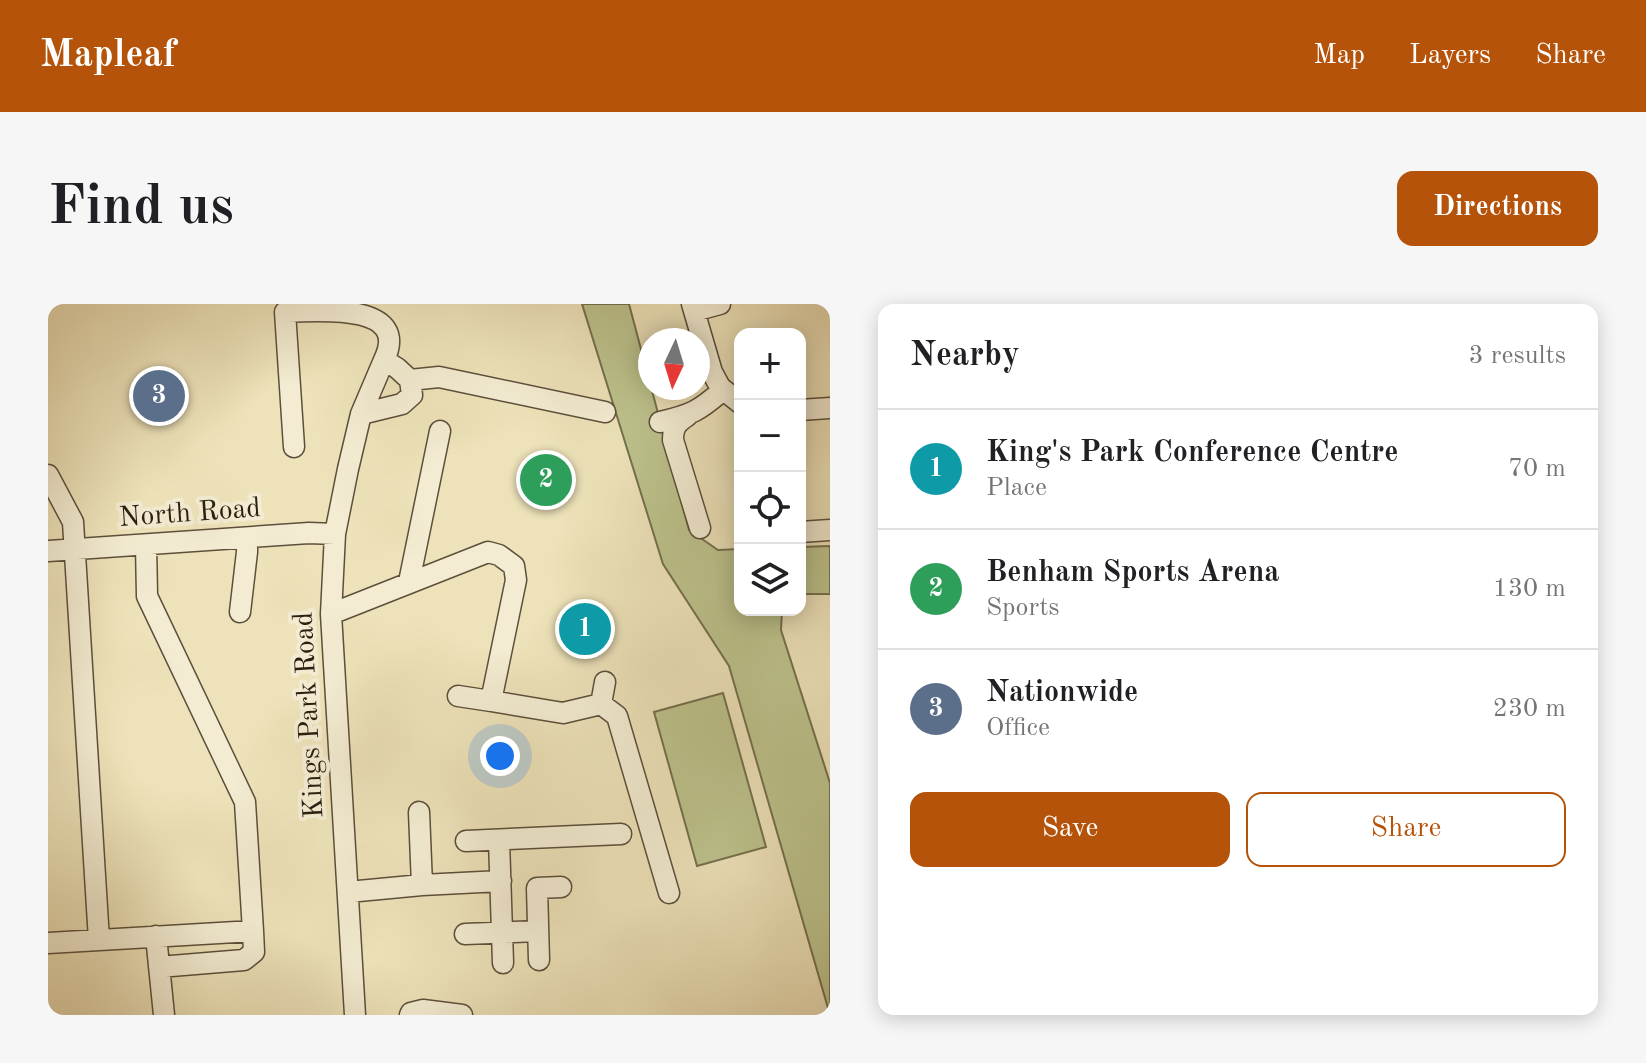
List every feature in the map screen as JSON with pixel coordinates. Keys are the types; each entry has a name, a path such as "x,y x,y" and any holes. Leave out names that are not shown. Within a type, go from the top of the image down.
{"street":[{"path":"700,528 673,440 673,429 679,421 706,405 732,397 712,372 693,308 720,304"},
{"path":"294,447 285,308 343,306 368,311 384,322 390,336 384,360 410,380 412,395 402,404 361,414"},
{"name":"Kings Park Road","path":"355,1015 331,614 335,534 361,414 384,360"},
{"path":"410,380 439,377 605,412"},
{"path":"806,410 830,408"},
{"path":"660,422 687,416"},
{"path":"409,582 440,431"},
{"path":"48,475 73,522 99,940"},
{"path":"806,532 830,530"},
{"name":"North Road","path":"48,551 309,533 335,534"},
{"path":"240,612 247,538"},
{"path":"146,545 147,596 245,802 254,952 244,960 159,967"},
{"path":"331,614 488,552 499,555 514,566 516,580 491,701"},
{"path":"601,704 605,682"},
{"path":"458,696 563,713 601,704"},
{"path":"601,704 617,716 669,893"},
{"path":"419,812 422,885"},
{"path":"466,841 621,834"},
{"path":"499,840 503,963"},
{"path":"348,892 501,881"},
{"path":"539,960 537,888 561,887"},
{"path":"48,943 253,931"},
{"path":"465,934 538,931"},
{"path":"156,936 164,1015"},
{"path":"410,1015 423,1010 462,1015"}],"green space":[{"path":"582,304 629,304 638,338 638,400 654,400 689,530 718,550 734,549 734,616 782,616 781,630 830,783 830,1015 729,666 663,564"},
{"path":"830,546 830,594 806,594 806,547"},
{"path":"723,693 766,847 697,866 654,712"}],"place":[{"name":"Nationwide","path":"159,396"},
{"name":"Benham Sports Arena","path":"546,480"},
{"name":"King's Park Conference Centre","path":"585,629"}]}
